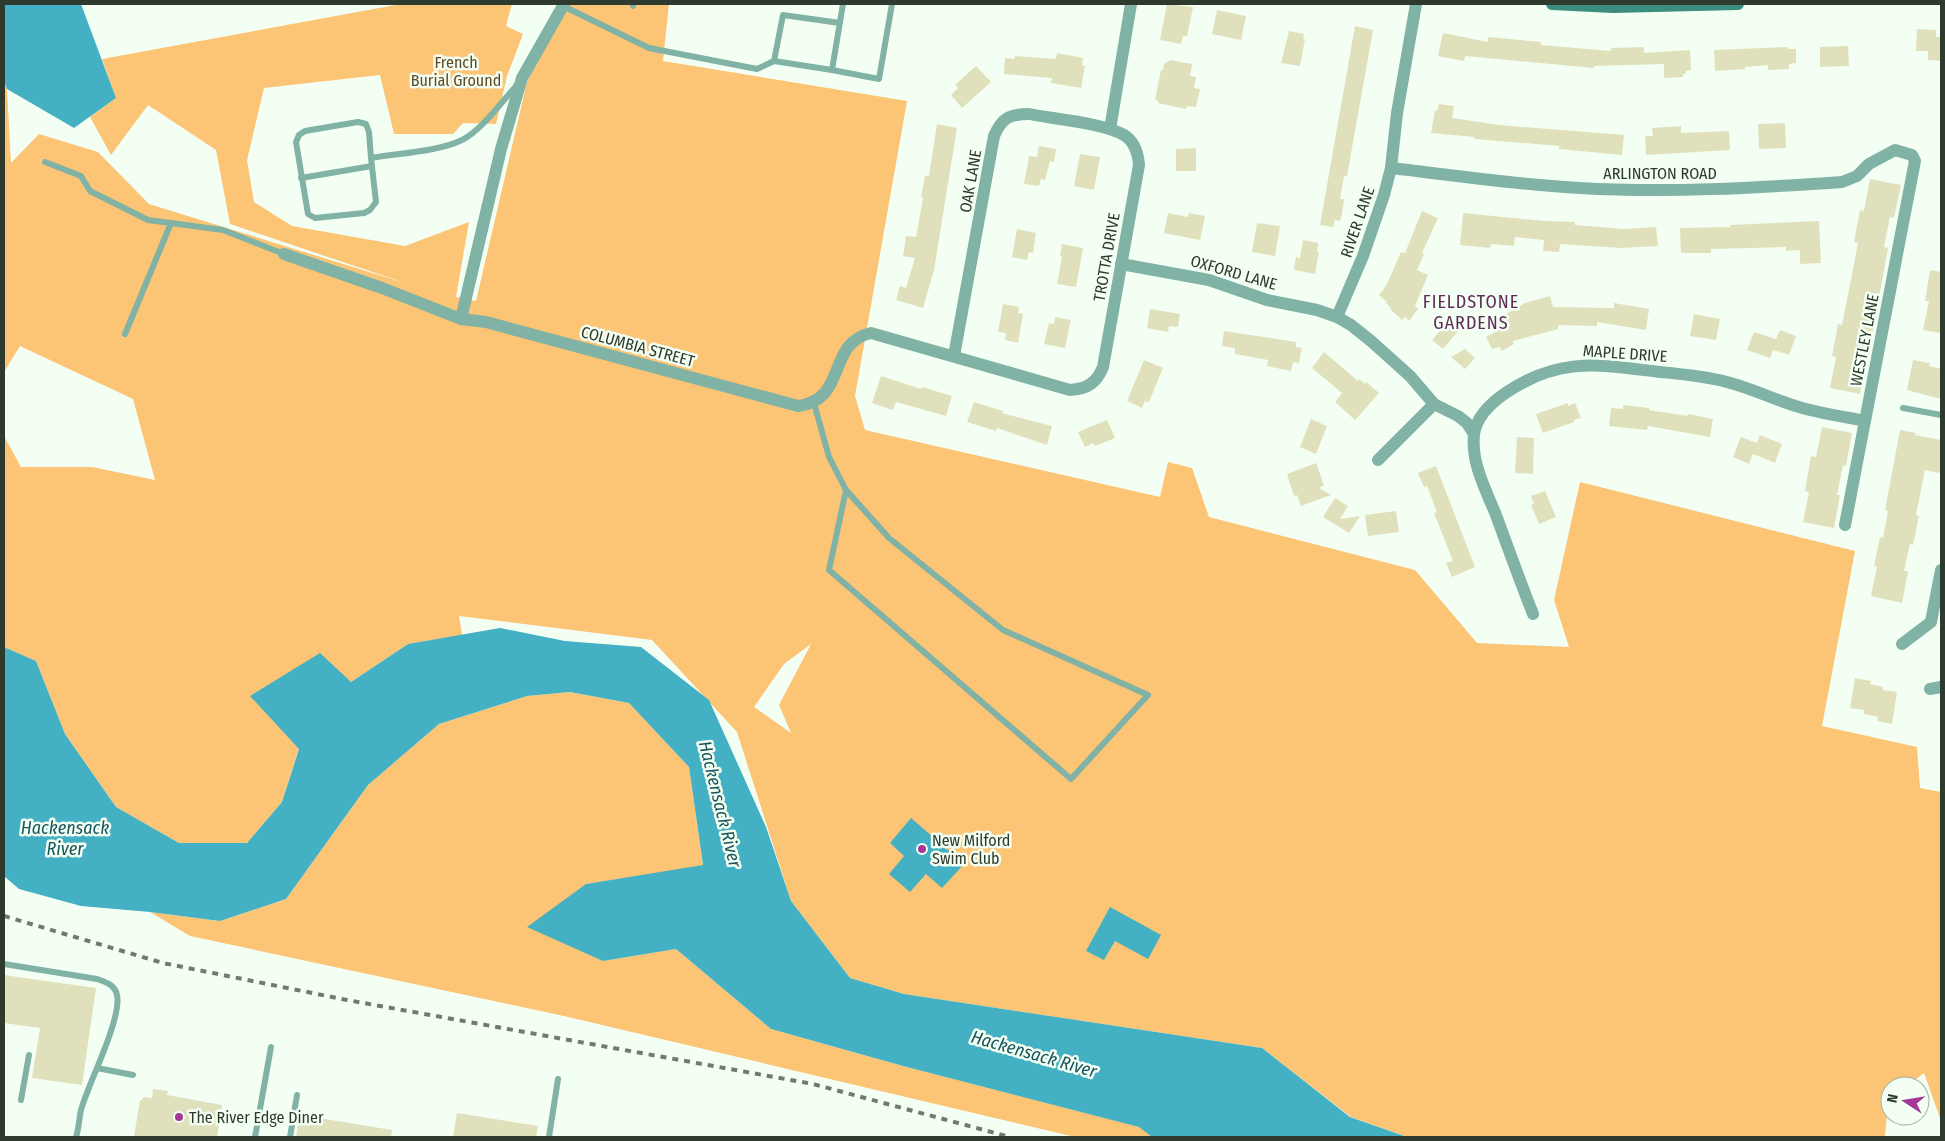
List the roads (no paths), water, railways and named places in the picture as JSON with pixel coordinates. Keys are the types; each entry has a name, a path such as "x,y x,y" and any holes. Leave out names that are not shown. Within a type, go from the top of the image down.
{"main road":[{"path":"1552,4 1613,7 1738,4"}],"street":[{"path":"1110,129 1131,4"},
{"name":"RIVER LANE","path":"1337,318 1376,222 1390,168 1397,114 1416,4"},
{"path":"461,319 501,149 522,78 563,5"},
{"name":"OAK LANE","path":"954,356 994,136 999,125 1007,118 1017,114 1029,114 1110,129"},
{"name":"TROTTA DRIVE","path":"954,356 1070,390 1081,390 1091,385 1099,377 1103,367 1139,165 1138,154 1133,144 1125,136 1110,129"},
{"name":"ARLINGTON ROAD","path":"1390,168 1578,188 1696,190 1842,182 1857,176 1869,164 1894,150 1912,155 1915,161"},
{"name":"WESTLEY LANE","path":"1846,525 1915,161"},
{"name":"COLUMBIA STREET","path":"284,254 382,288 461,319 486,322 793,405 814,403"},
{"name":"OXFORD LANE","path":"1121,264 1220,282 1267,300 1317,310 1337,318"},
{"path":"1337,318 1351,325 1371,340 1410,376 1434,404 1458,416 1467,423 1474,434"},
{"path":"814,403 827,392 850,344 864,335 878,334 954,356"},
{"name":"MAPLE DRIVE","path":"1533,614 1475,458 1474,434 1481,414 1495,400 1513,388 1533,378 1556,370 1597,364 1710,378 1760,392 1804,408 1865,421"},
{"path":"1378,460 1434,404"},
{"path":"1902,644 1931,622 1941,570"}],"lane":[{"path":"832,70 843,4"},
{"path":"563,5 649,48 757,69 774,60 879,79 892,4"},
{"path":"774,60 783,15 840,23"},
{"path":"371,158 444,146 464,139 485,121 522,78"},
{"path":"358,122 366,124 369,132 372,166 376,202 370,210 364,213 315,218 308,214 296,142 299,134 305,131 358,122"},
{"path":"45,162 81,176 90,191 148,220 223,230 284,254"},
{"path":"301,178 372,166"},
{"path":"124,334 171,223"},
{"path":"814,403 828,457 846,490 889,538 1003,630 1148,695 1071,779 829,570 846,490"},
{"path":"1903,408 1941,415"},
{"path":"4,964 97,979 112,986 117,996 116,1014 81,1110 76,1137"},
{"path":"255,1137 272,1048"},
{"path":"21,1100 29,1055"},
{"path":"97,1068 133,1075"},
{"path":"549,1137 558,1079"},
{"path":"290,1137 297,1095"}],"water":[{"path":"4,4 81,4 116,98 74,128 7,89 4,81"},
{"name":"Hackensack River","path":"500,628 565,641 641,647 709,700 766,827 791,901 850,978 904,994 1262,1048 1350,1117 1407,1137 1152,1137 1139,1127 903,1066 771,1029 676,949 603,961 527,927 586,884 703,865 689,767 629,703 570,692 527,696 439,724 368,785 286,899 220,921 81,906 19,889 4,876 4,647 36,661 65,734 116,807 179,843 247,843 282,802 299,749 250,696 320,653 351,682 408,644"},
{"name":"New Milford Swim Club","path":"911,818 964,864 942,888 926,874 910,892 889,874 904,856 890,843"},
{"path":"1110,907 1161,935 1148,959 1115,941 1104,960 1086,951"}],"railway":[{"path":"4,916 163,963 347,1000 813,1084 1010,1137"}],"place":[{"name":"New Milford Swim Club","path":"922,849"},
{"name":"The River Edge Diner","path":"179,1117"}],"district":[{"name":"FIELDSTONE GARDENS","path":"1471,312"}],"park label":[{"name":"French Burial Ground","path":"456,71"}]}
